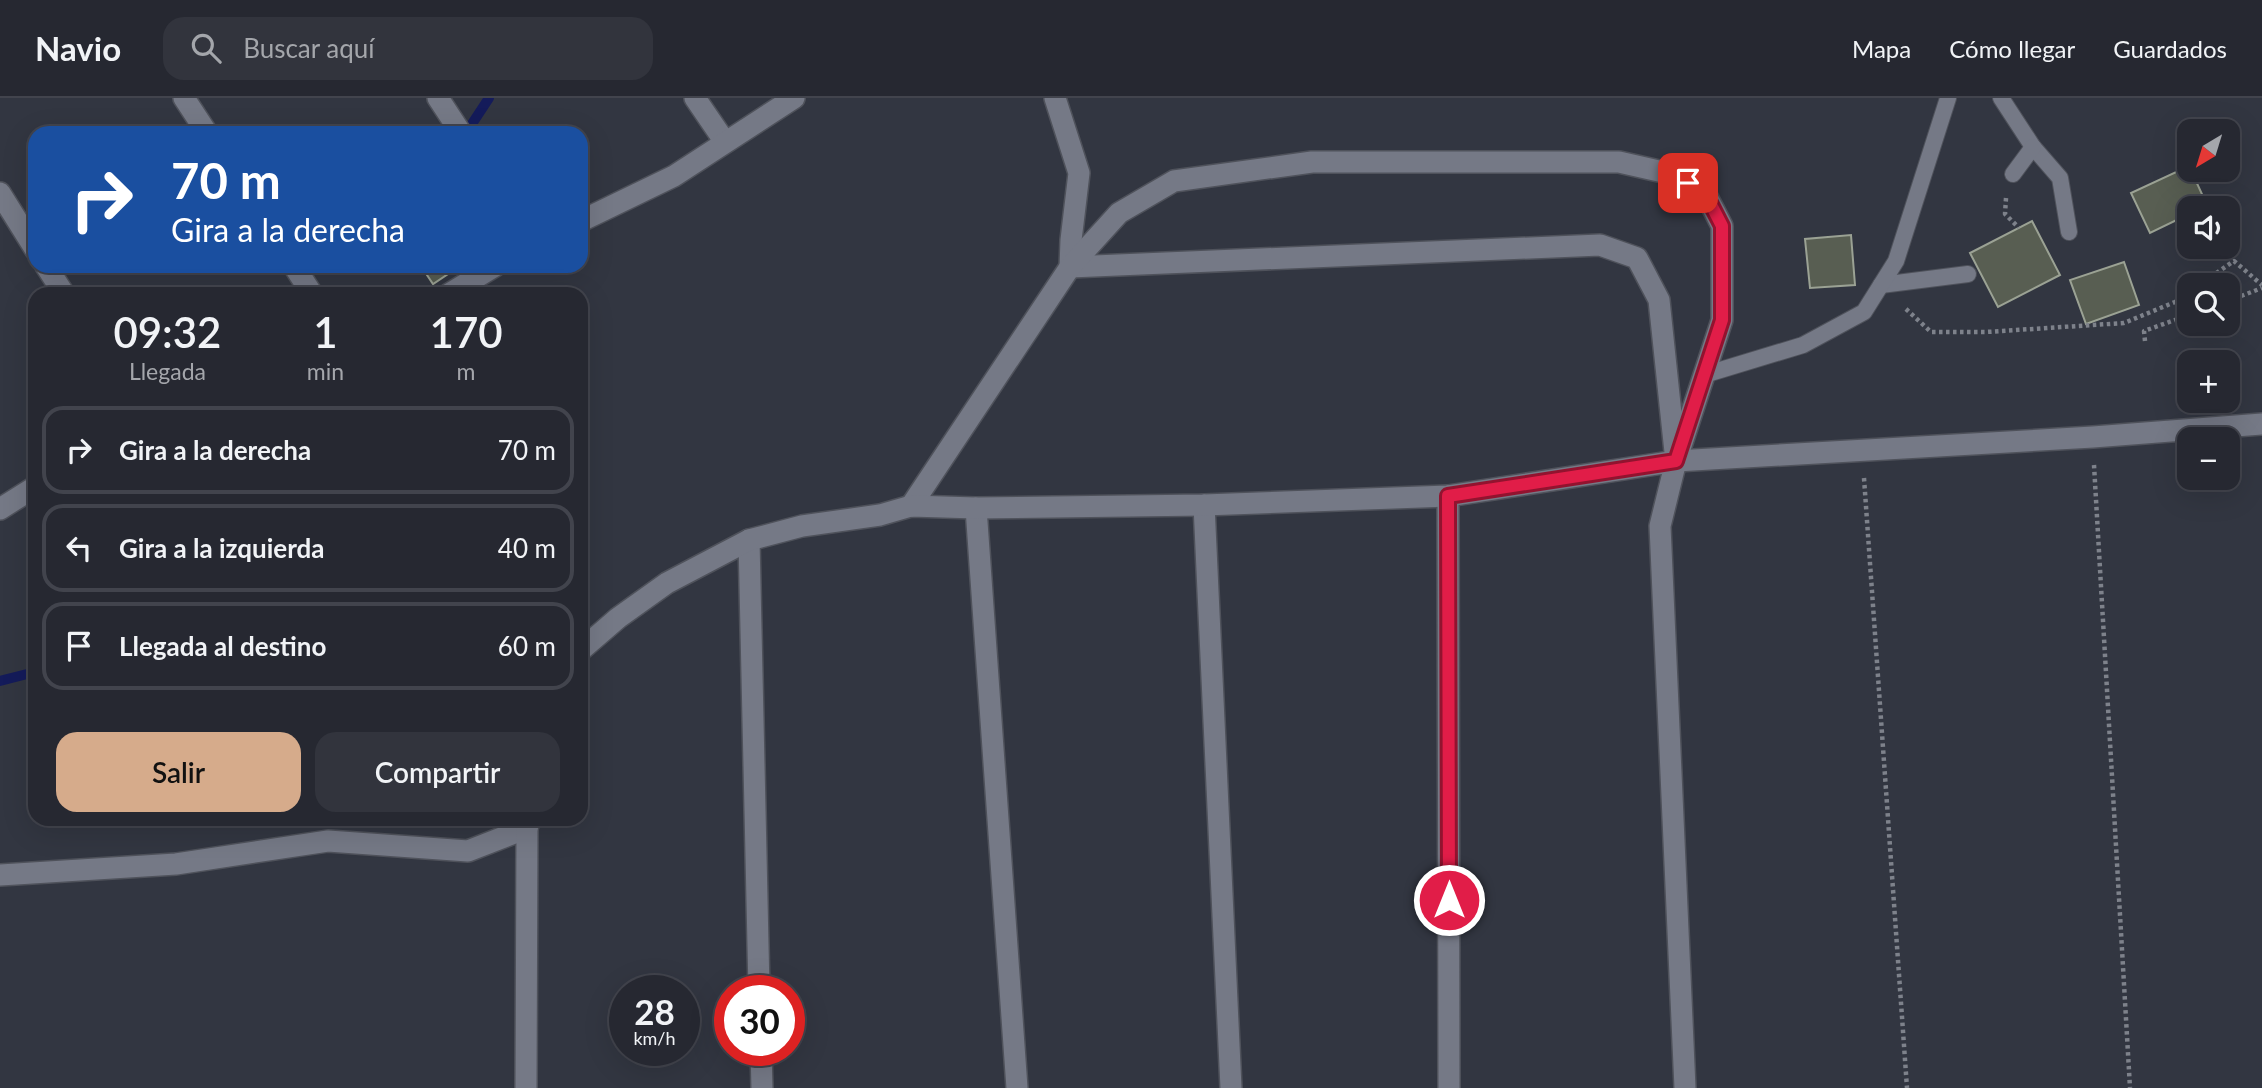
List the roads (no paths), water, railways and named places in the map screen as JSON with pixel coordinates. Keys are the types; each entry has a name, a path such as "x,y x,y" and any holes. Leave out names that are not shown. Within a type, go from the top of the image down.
{"street":[{"path":"184,98 202,126"},
{"path":"438,98 456,126"},
{"path":"695,98 725,142"},
{"path":"588,218 674,176 794,98"},
{"path":"1055,98 1079,173 1070,267"},
{"path":"911,506 1070,267 1119,212 1174,181 1312,162 1619,162 1672,174 1704,191 1722,226 1722,320 1676,461 1660,526 1685,1088"},
{"path":"0,193 28,238"},
{"path":"1070,267 1600,245 1637,258 1659,300 1676,461"},
{"path":"460,287 484,273"},
{"path":"588,644 618,618 667,583 749,540 802,526 880,514 911,506 976,508 1204,505 1448,496 1676,461 2093,437 2262,424"},
{"path":"0,509 28,491"},
{"path":"1448,496 1449,1088"},
{"path":"1204,505 1231,1088"},
{"path":"976,508 1017,1088"},
{"path":"749,540 759,975"},
{"path":"0,875 176,864 328,841 468,851 524,826"},
{"path":"526,1088 528,826"},
{"path":"761,1066 762,1088"}],"lane":[{"path":"1704,375 1803,345 1864,312 1896,261 1948,98"},
{"path":"2001,98 2033,147 2060,178 2068,232"},
{"path":"2013,174 2033,147"},
{"path":"1881,285 1968,274"}],"waterway":[{"path":"471,126 489,98"},
{"path":"476,273 482,287"},
{"path":"0,681 28,674"}]}
